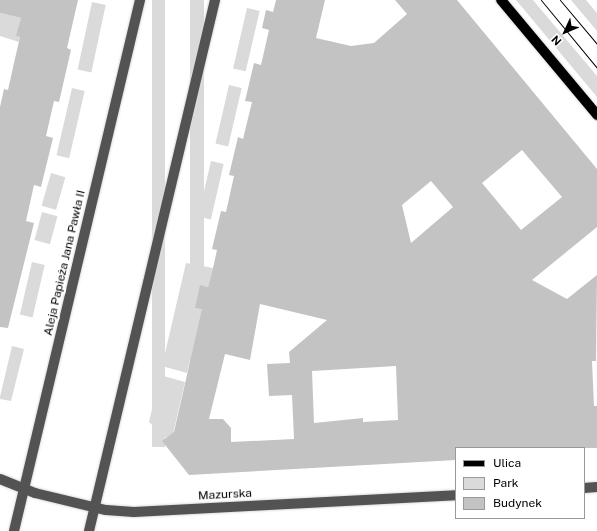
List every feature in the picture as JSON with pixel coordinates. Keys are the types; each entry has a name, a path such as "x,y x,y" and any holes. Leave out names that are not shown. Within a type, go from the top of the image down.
{"main road":[{"path":"501,0 597,115"}],"street":[{"name":"Aleja Papieża Jana Pawła II","path":"14,531 140,0"},
{"path":"89,531 215,0"},
{"name":"Mazurska","path":"0,479 24,489 94,507 116,511 142,512 455,495"},
{"path":"585,488 597,487"}],"green space":[{"path":"152,0 165,0 165,447 152,447"},
{"path":"190,0 204,0 204,455 190,455"},
{"path":"516,0 533,0 597,76 597,97"},
{"path":"571,0 586,0 597,13 597,31"},
{"path":"92,2 106,5 91,72 78,69"},
{"path":"247,8 260,11 246,71 233,68"},
{"path":"0,13 21,18 17,36 20,37 19,42 0,36"},
{"path":"229,85 242,88 228,146 216,143"},
{"path":"72,88 85,91 69,158 56,155"},
{"path":"211,161 224,164 211,219 198,217"},
{"path":"51,173 65,177 56,210 42,206"},
{"path":"42,212 57,216 50,244 34,240"},
{"path":"32,262 45,265 33,318 20,315"},
{"path":"186,263 213,268 208,287 200,285 195,308 202,309 187,373 162,366"},
{"path":"12,346 24,349 11,401 0,399 0,397"},
{"path":"160,375 185,382 173,434 166,438 149,422"}],"building":[{"path":"0,0 78,0 67,48 71,50 59,102 54,101 46,136 53,138 41,187 34,185 26,221 34,223 8,328 0,327 0,107 4,89 8,90 20,37 16,36 21,18 0,13"},
{"path":"276,0 325,0 316,38 351,46 374,43 407,14 395,0 457,0 597,169 597,227 532,280 567,299 597,275 596,361 592,361 594,406 597,406 597,448 455,447 455,460 189,475 162,441 174,432 202,309 195,308 200,285 208,287 217,250 212,249 221,211 226,212 234,176 229,175 238,137 243,139 252,102 245,101 254,63 261,65 269,30 262,28 266,10 273,12","holes":["522,150 562,197 521,230 482,183","431,181 453,207 411,243 402,205","260,304 327,320 289,352 290,363 267,364 269,396 292,395 294,439 231,442 231,428 223,419 209,419 225,354 250,360","396,366 398,420 363,422 363,418 314,423 312,371"]}],"tram line":[{"path":"541,0 597,68"},
{"path":"560,0 597,44"}]}
